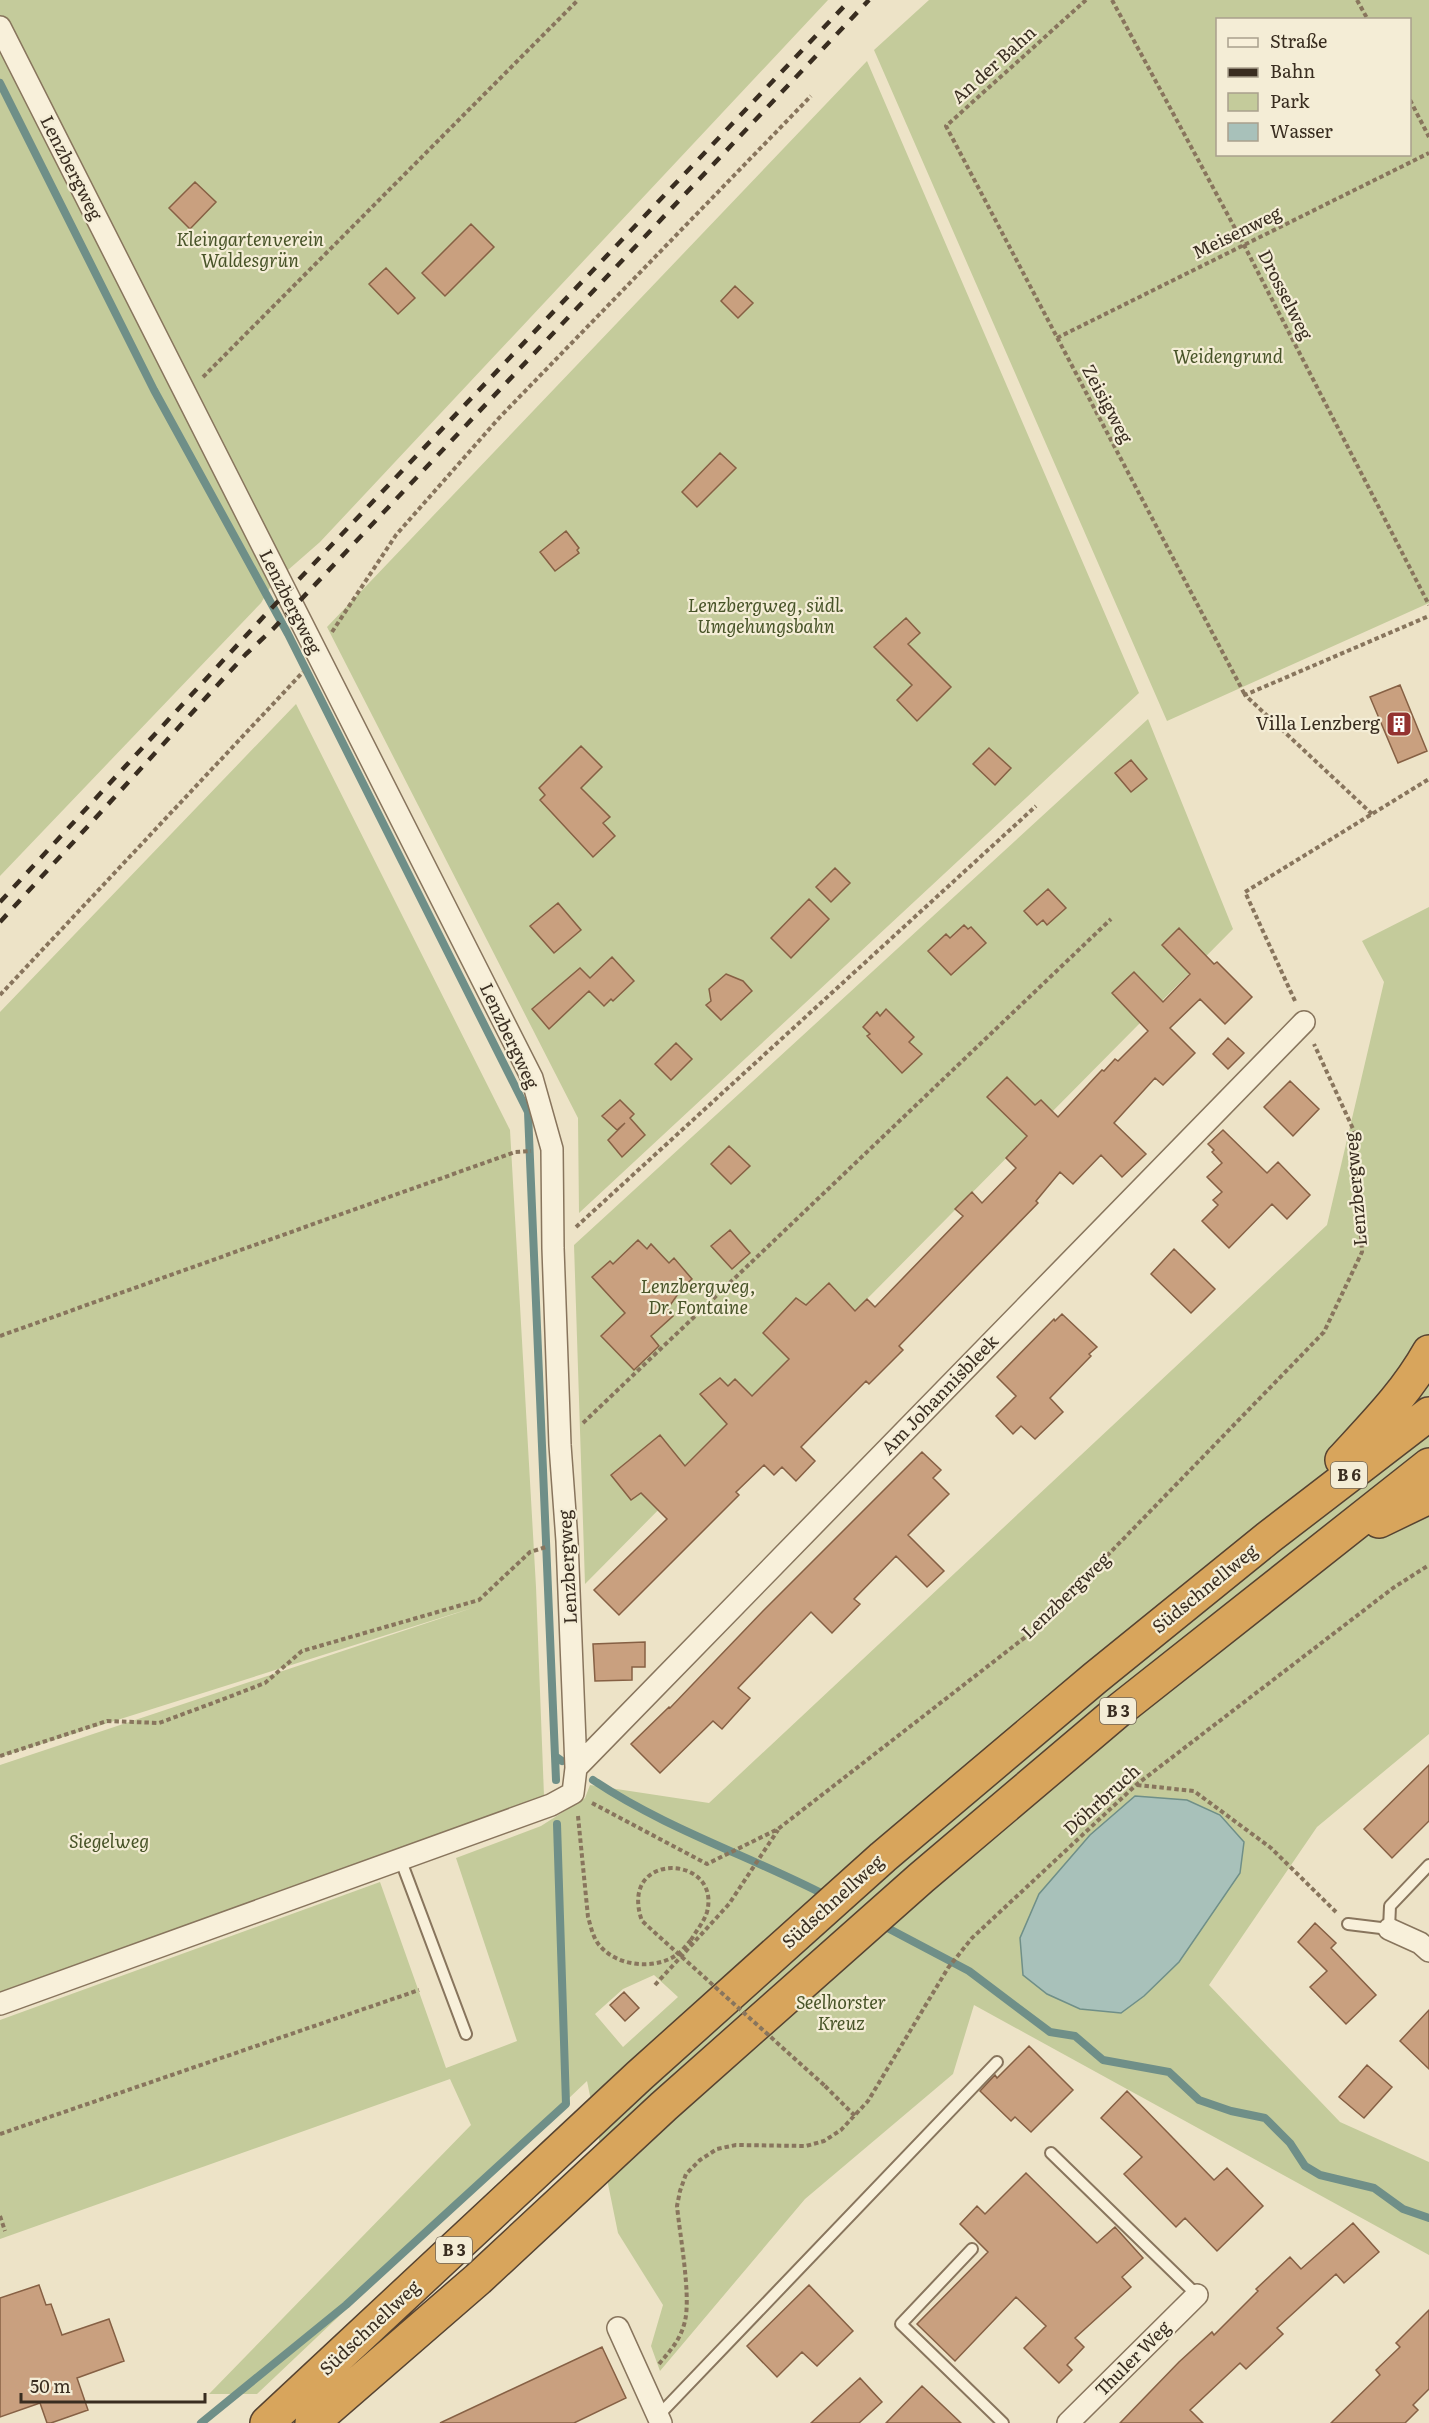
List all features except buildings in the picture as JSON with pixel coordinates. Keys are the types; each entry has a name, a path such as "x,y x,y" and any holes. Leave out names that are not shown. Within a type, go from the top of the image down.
{"highway":[{"name":"B 3","path":"1269,1537 1396,1403 1416,1376 1429,1352"},
{"name":"Südschnellweg","path":"267,2423 639,2076 883,1857 1095,1678 1269,1537 1429,1414"},
{"name":"Südschnellweg","path":"312,2423 478,2279 664,2106 921,1878 1118,1711 1429,1465"},
{"path":"1320,1549 1429,1497"}],"street":[{"name":"Lenzbergweg","path":"0,27 532,1078 552,1149 560,1445 567,1541 576,1768 573,1793"},
{"name":"Am Johannisbleek","path":"576,1768 1304,1022"},
{"path":"0,2004 401,1861 551,1805 573,1793"},
{"path":"1389,1929 1420,1943 1429,1951"},
{"name":"Thuler Weg","path":"1068,2423 1197,2295"},
{"path":"618,2328 660,2420"}],"lane":[{"path":"401,1861 466,2034"},
{"path":"1348,1924 1389,1929 1390,1906 1429,1866"},
{"path":"660,2420 998,2062"},
{"path":"1051,2153 1197,2295"},
{"path":"972,2249 901,2324 1003,2423"}],"path":[{"path":"185,394 578,0"},
{"name":"An der Bahn","path":"946,126 1086,0"},
{"name":"Drosselweg","path":"1113,0 1244,245 1429,605"},
{"path":"1358,0 1367,18"},
{"path":"317,655 396,535 499,418 811,96"},
{"path":"1411,102 1429,137"},
{"name":"Zeisigweg","path":"946,126 1245,695 1372,814"},
{"name":"Meisenweg","path":"1057,338 1429,153"},
{"path":"1245,695 1429,616"},
{"path":"0,995 303,672"},
{"path":"1372,814 1429,779"},
{"path":"553,1248 1035,806"},
{"name":"Lenzbergweg","path":"573,1793 633,1827 707,1864 778,1829 1037,1628 1323,1332 1362,1252 1354,1131 1245,892 1372,814"},
{"path":"560,1445 1111,919"},
{"path":"0,1336 515,1152"},
{"path":"0,1756 107,1721 159,1723 221,1700 265,1683 302,1651 479,1600 530,1552"},
{"name":"Döhrbruch","path":"643,2384 677,2341 685,2321 686,2302 677,2206 686,2174 700,2160 717,2149 736,2145 806,2146 824,2141 841,2130 868,2101 948,1968 972,1938 1136,1785 1393,1588 1429,1565"},
{"path":"1136,1785 1194,1791 1271,1848 1348,1924"},
{"path":"573,1793 578,1818 588,1917 592,1933 601,1947 614,1957 644,1964 663,1962 679,1953 691,1940 707,1912 708,1897 703,1884 694,1873 670,1868 656,1870 647,1878 640,1887 638,1910 642,1921 825,2086 855,2116"},
{"path":"655,1985 729,1904 778,1829"},
{"path":"0,2134 419,1990"},
{"path":"0,2216 5,2231"}],"green space":[{"name":"Kleingartenverein Waldesgrün","path":"0,0 828,0 320,542 272,584 261,603 0,876"},
{"name":"Weidengrund","path":"929,0 1429,0 1429,603 1167,721 874,50"},
{"name":"Lenzbergweg, südl. Umgehungsbahn","path":"867,61 1139,693 579,1213 578,1118 327,627"},
{"name":"Siegelweg","path":"296,704 510,1130 536,1587 544,1796 0,1997 0,1765 475,1607 0,1757 0,1012"},
{"name":"Lenzbergweg, Dr. Fontaine","path":"1148,719 1233,929 585,1584 574,1245"},
{"name":"Seelhorster Kreuz","path":"1429,907 1429,1734 1317,1827 1209,1985 1340,2122 1429,2162 1429,2255 974,2005 953,2074 805,2199 660,2371 651,2346 663,2305 618,2233 587,2081 257,2394 209,2394 471,2125 450,2079 0,2239 0,2020 380,1882 446,2068 517,2041 456,1858 541,1826 585,1798 590,1785 709,1803 1327,1225 1384,982 1362,941","holes":["654,1975 678,1997 623,2047 595,2014 623,1989"]}],"water":[{"path":"1135,1796 1187,1800 1220,1815 1244,1842 1240,1873 1179,1962 1144,1996 1121,2013 1080,2009 1047,1994 1023,1975 1020,1938 1039,1894 1090,1835"}],"waterway":[{"path":"0,83 154,390 288,634 528,1112 555,1756 562,1761"},
{"path":"555,1756 556,1780"},
{"path":"593,1780 679,1828 827,1896"},
{"path":"201,2423 346,2305 566,2104 557,1824"},
{"path":"880,1924 969,1971 1050,2032 1075,2036 1103,2060 1169,2072 1199,2100 1231,2111 1265,2118 1290,2143 1305,2166 1320,2175 1374,2188 1403,2209 1429,2218"}],"railway":[{"path":"0,902 266,614 850,0"},
{"path":"0,922 246,654 273,629 869,0"}],"place":[{"name":"Villa Lenzberg","path":"1399,724"}]}
